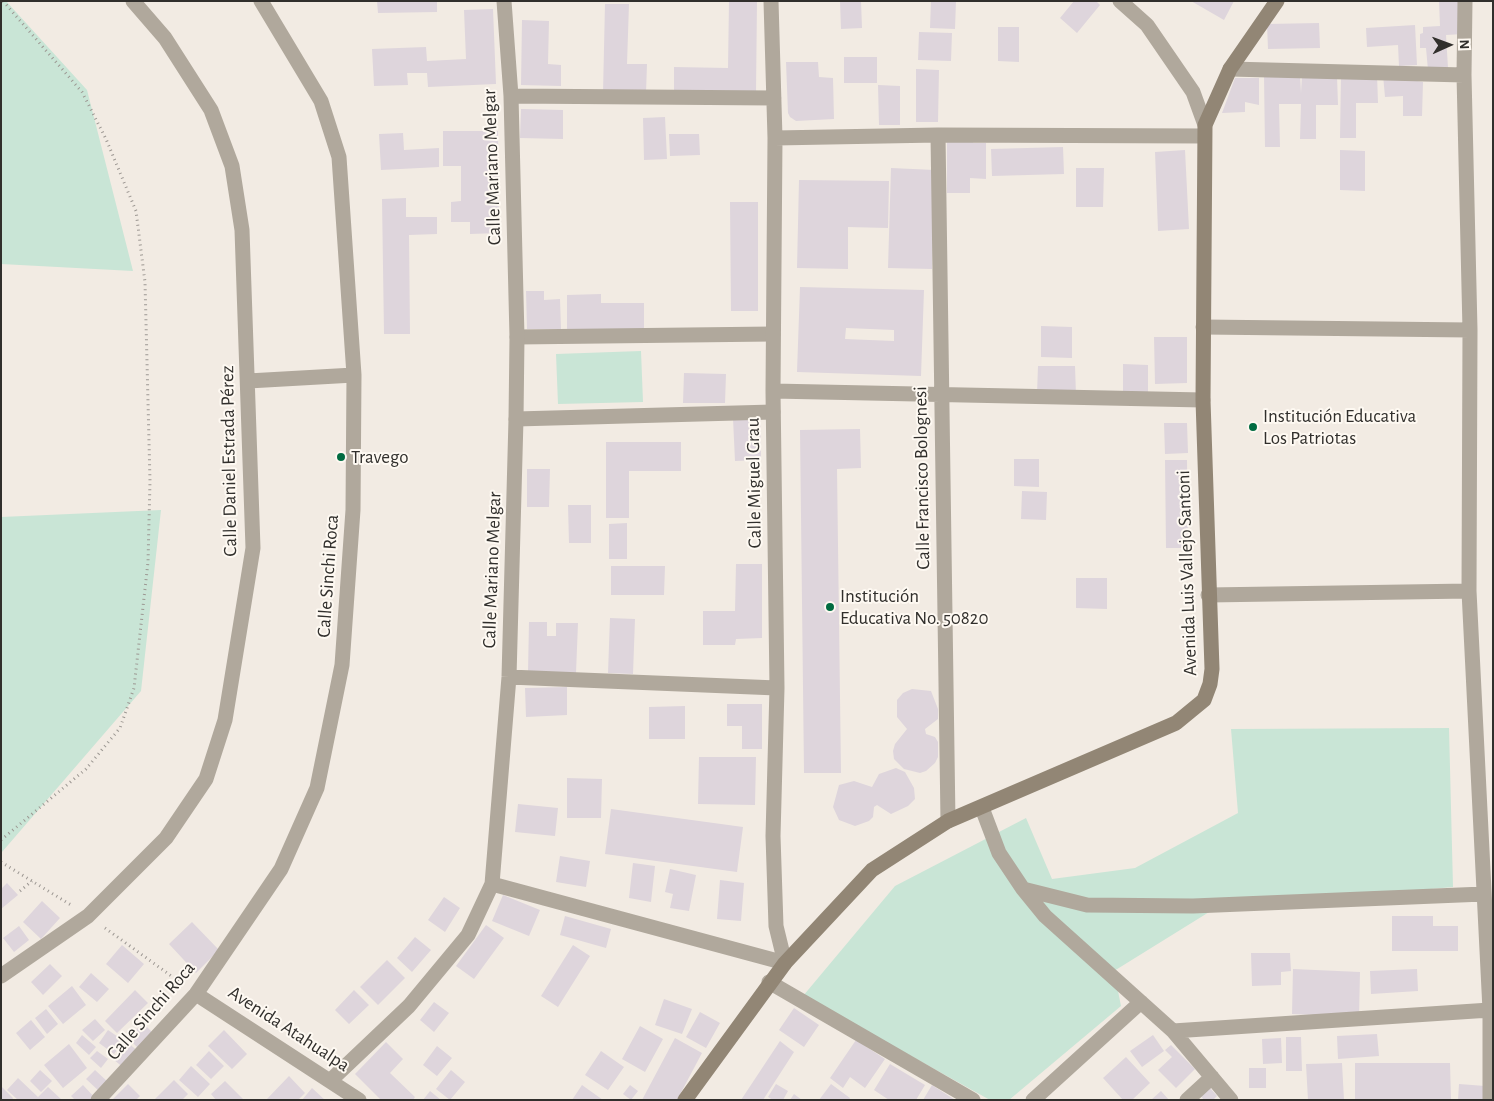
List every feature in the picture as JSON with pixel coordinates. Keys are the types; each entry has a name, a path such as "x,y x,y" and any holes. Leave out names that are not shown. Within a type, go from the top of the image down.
{"street":[{"name":"Calle Daniel Estrada Pérez","path":"1,976 88,916 166,838 206,779 225,720 253,548 242,230 232,166 211,110 165,38 133,1"},
{"name":"Calle Sinchi Roca","path":"98,1100 196,994 280,869 317,788 342,665 353,510 354,375 339,157 321,101 261,1"},
{"name":"Calle Mariano Melgar","path":"331,1080 409,1006 468,935 492,884 509,677 516,419 517,337 511,96 504,1"},
{"name":"Calle Miguel Grau","path":"771,1 775,138 773,412 777,688 774,872 776,926 785,963"},
{"path":"775,138 1205,131 1193,92 1147,25 1120,1"},
{"name":"Avenida Luis Vallejo Santoni","path":"685,1100 769,982 872,870 948,821 1176,723 1204,700 1210,684 1212,669 1208,595 1203,400 1205,131 1230,70 1277,1"},
{"path":"1465,1 1464,75 1470,330 1468,591 1490,1010 1490,1100"},
{"path":"1230,70 1464,75"},
{"path":"511,96 774,98"},
{"name":"Calle Francisco Bolognesi","path":"938,135 948,821"},
{"path":"1204,327 1470,330"},
{"path":"517,337 773,334"},
{"path":"248,381 354,375"},
{"path":"773,392 1203,400"},
{"path":"516,419 773,412"},
{"path":"1208,595 1468,591"},
{"path":"509,677 777,688"},
{"path":"982,808 999,853 1023,889 1046,916 1173,1031 1231,1100"},
{"path":"492,884 785,963"},
{"path":"1023,889 1087,905 1193,906 1484,894"},
{"path":"769,982 973,1100"},
{"name":"Avenida Atahualpa","path":"196,994 331,1080 358,1100"},
{"path":"1033,1100 1141,1002"},
{"path":"1173,1031 1490,1010"},
{"path":"1187,1100 1212,1077"}],"path":[{"path":"1,840 86,769 120,728 134,688 148,562 150,481 145,282 136,211 106,139 82,92 3,1"},
{"path":"1,862 88,916 196,994"},
{"path":"20,891 32,881"}],"green space":[{"path":"1,1 6,1 87,90 133,271 1,264"},
{"path":"641,351 643,402 558,404 556,354"},
{"path":"161,510 141,691 2,852 1,517"},
{"path":"1449,728 1453,887 1214,909 1114,971 1121,1006 1009,1100 990,1100 803,996 895,886 1026,818 1052,879 1135,868 1238,813 1231,729"}],"building":[{"path":"377,1 437,1 437,12 378,13"},
{"path":"729,1 757,1 756,92 674,90 674,67 728,68"},
{"path":"840,1 861,1 862,28 841,29"},
{"path":"931,1 956,1 955,29 930,28"},
{"path":"1074,1 1096,1 1100,5 1077,33 1060,18"},
{"path":"1191,1 1234,1 1224,20"},
{"path":"1439,1 1461,1 1463,34 1446,35 1448,68 1428,70 1426,48 1420,48 1420,34 1423,33 1423,27 1440,26"},
{"path":"605,4 629,4 627,64 647,64 646,93 603,93"},
{"path":"493,9 496,84 428,87 427,73 407,73 408,85 374,86 372,49 426,47 427,61 466,59 464,10"},
{"path":"522,20 549,21 548,64 561,65 561,86 521,85"},
{"path":"1319,23 1320,48 1268,49 1267,24"},
{"path":"1415,25 1417,65 1399,66 1398,45 1367,47 1366,28"},
{"path":"998,27 1019,27 1019,62 998,61"},
{"path":"919,32 952,33 951,61 918,60"},
{"path":"844,57 877,57 877,83 844,83"},
{"path":"786,62 818,62 819,77 833,78 834,119 796,121 790,117 788,113"},
{"path":"916,69 939,70 938,122 916,122"},
{"path":"1377,74 1378,103 1356,103 1356,138 1340,138 1341,75"},
{"path":"1300,75 1301,93 1302,76 1337,76 1338,105 1316,105 1316,139 1300,139 1301,104 1279,104 1280,147 1265,147 1264,76"},
{"path":"1383,75 1423,82 1422,116 1403,116 1403,96 1385,97"},
{"path":"1235,78 1259,78 1259,105 1245,102 1245,112 1222,113"},
{"path":"878,85 900,86 900,125 879,125"},
{"path":"521,109 563,110 563,139 520,138"},
{"path":"665,117 667,159 644,160 643,118"},
{"path":"443,131 498,131 499,233 470,234 470,222 451,222 451,202 461,201 461,166 443,166"},
{"path":"403,133 404,150 439,148 439,167 381,170 379,134"},
{"path":"669,134 699,134 700,155 670,156"},
{"path":"947,138 974,138 973,143 986,143 986,179 970,178 970,193 947,193"},
{"path":"1063,147 1064,174 992,176 991,149"},
{"path":"1185,150 1189,229 1158,231 1155,152"},
{"path":"1340,150 1365,151 1365,191 1340,190"},
{"path":"891,168 935,170 932,269 888,268"},
{"path":"1076,168 1104,168 1103,207 1076,207"},
{"path":"799,180 889,181 888,228 848,227 848,269 797,268"},
{"path":"406,198 406,217 437,217 437,234 409,235 410,334 384,334 382,199"},
{"path":"730,202 758,202 758,311 731,311"},
{"path":"800,287 924,290 921,376 797,372","holes":["846,328 894,330 894,341 845,339"]},
{"path":"526,291 544,291 544,300 560,299 561,329 527,329"},
{"path":"601,294 601,303 644,303 644,331 567,331 567,295"},
{"path":"1041,326 1072,327 1072,358 1041,357"},
{"path":"1154,337 1187,337 1187,383 1155,384"},
{"path":"1123,364 1148,365 1148,392 1123,392"},
{"path":"1038,366 1075,366 1076,395 1037,394"},
{"path":"684,373 726,374 725,403 683,403"},
{"path":"760,416 761,460 735,461 733,418"},
{"path":"1164,423 1187,423 1188,453 1165,454"},
{"path":"860,429 861,468 837,469 841,773 804,773 800,430"},
{"path":"606,442 681,442 681,471 629,471 629,518 606,518"},
{"path":"1014,459 1039,459 1039,487 1014,486"},
{"path":"1165,460 1187,460 1188,548 1166,548"},
{"path":"527,469 550,469 549,507 527,507"},
{"path":"1022,491 1047,492 1046,520 1021,519"},
{"path":"568,505 591,505 591,543 569,543"},
{"path":"627,523 627,559 609,559 609,524"},
{"path":"736,564 762,564 762,638 736,639 735,645 703,645 703,611 735,611"},
{"path":"611,566 665,566 664,595 611,595"},
{"path":"1076,578 1107,578 1107,609 1076,608"},
{"path":"610,618 635,619 633,674 608,673"},
{"path":"529,622 547,622 547,636 556,636 556,623 578,623 576,673 528,672"},
{"path":"567,687 567,715 526,717 525,688"},
{"path":"912,689 931,691 938,709 938,719 925,729 926,734 935,737 938,742 938,757 935,763 926,771 920,773 904,769 894,759 893,751 895,744 907,729 897,717 897,700 903,693"},
{"path":"727,704 762,704 762,749 742,749 742,726 727,726"},
{"path":"685,706 685,739 649,739 649,707"},
{"path":"699,757 756,757 755,805 698,804"},
{"path":"896,768 905,772 914,788 915,799 908,806 891,814 877,805 874,807 873,817 869,821 855,826 839,820 833,807 839,785 854,781 872,787 879,774"},
{"path":"567,778 602,779 601,818 567,818"},
{"path":"518,804 558,808 555,836 515,832"},
{"path":"611,809 743,827 737,872 605,854"},
{"path":"560,856 590,861 586,887 556,882"},
{"path":"633,863 655,866 651,902 629,898"},
{"path":"670,869 696,875 689,911 670,908 673,894 665,892"},
{"path":"720,880 744,883 741,921 717,919"},
{"path":"7,883 18,895 1,909 1,889"},
{"path":"503,895 540,910 529,936 492,921"},
{"path":"444,897 460,908 445,932 428,920"},
{"path":"42,901 60,918 41,939 23,922"},
{"path":"565,916 611,929 606,948 560,935"},
{"path":"1392,916 1433,916 1433,926 1458,926 1458,951 1392,951"},
{"path":"192,922 219,950 196,973 169,944"},
{"path":"486,925 504,938 474,979 456,966"},
{"path":"19,926 29,940 14,952 3,938"},
{"path":"415,937 431,950 412,972 397,958"},
{"path":"122,945 144,964 128,983 106,964"},
{"path":"573,945 590,956 558,1007 541,996"},
{"path":"1251,953 1290,953 1291,971 1281,972 1281,985 1252,986"},
{"path":"387,960 405,978 378,1005 360,987"},
{"path":"50,964 62,976 43,995 31,982"},
{"path":"1293,969 1360,972 1359,1017 1292,1014"},
{"path":"1417,969 1418,991 1371,994 1370,971"},
{"path":"91,973 109,989 97,1002 79,987"},
{"path":"72,986 86,1005 63,1024 48,1006"},
{"path":"135,990 148,1003 117,1033 105,1021"},
{"path":"354,990 369,1005 349,1024 335,1010"},
{"path":"664,999 692,1009 682,1034 655,1025"},
{"path":"434,1002 449,1013 434,1032 420,1020"},
{"path":"794,1008 819,1025 804,1047 779,1030"},
{"path":"46,1009 58,1024 47,1034 35,1018"},
{"path":"700,1012 720,1023 706,1048 686,1037"},
{"path":"95,1019 105,1030 93,1041 82,1030"},
{"path":"31,1020 45,1037 30,1050 16,1033"},
{"path":"143,1023 155,1035 140,1050 128,1038"},
{"path":"640,1026 663,1039 645,1072 622,1059"},
{"path":"108,1030 124,1041 114,1054 99,1043"},
{"path":"224,1030 247,1054 232,1069 208,1046"},
{"path":"1377,1034 1379,1056 1338,1059 1337,1036"},
{"path":"82,1035 96,1047 89,1055 76,1043"},
{"path":"1153,1035 1164,1051 1142,1067 1130,1051"},
{"path":"1286,1037 1301,1037 1302,1071 1286,1071"},
{"path":"675,1038 702,1053 677,1100 642,1100"},
{"path":"1281,1038 1282,1063 1263,1064 1262,1039"},
{"path":"856,1040 885,1059 865,1088 850,1077 843,1088 830,1078"},
{"path":"780,1041 794,1052 763,1100 741,1100"},
{"path":"127,1042 139,1052 125,1069 113,1059"},
{"path":"386,1042 403,1059 390,1073 415,1097 413,1100 381,1100 355,1074"},
{"path":"69,1044 87,1068 63,1088 44,1065"},
{"path":"1171,1045 1195,1069 1176,1088 1158,1070 1172,1057 1165,1050"},
{"path":"437,1046 452,1058 437,1076 423,1065"},
{"path":"97,1051 108,1059 101,1068 90,1058"},
{"path":"209,1051 224,1066 211,1079 196,1065"},
{"path":"601,1051 624,1067 608,1090 585,1075"},
{"path":"1126,1057 1150,1083 1132,1100 1123,1100 1103,1078"},
{"path":"1342,1063 1344,1100 1308,1100 1306,1064"},
{"path":"1355,1063 1450,1063 1451,1099 1355,1100"},
{"path":"890,1064 925,1085 916,1100 889,1100 874,1090"},
{"path":"191,1066 210,1084 198,1097 179,1080"},
{"path":"1249,1068 1266,1068 1266,1088 1249,1088"},
{"path":"40,1070 52,1081 41,1092 30,1081"},
{"path":"95,1070 109,1083 100,1092 86,1079"},
{"path":"451,1070 465,1082 450,1100 436,1089"},
{"path":"289,1076 305,1093 298,1100 266,1100"},
{"path":"18,1078 38,1097 48,1087 62,1100 18,1100 7,1090"},
{"path":"174,1080 188,1094 182,1100 154,1100"},
{"path":"225,1081 244,1100 216,1100 211,1094"},
{"path":"128,1084 140,1096 136,1100 112,1100"},
{"path":"776,1084 788,1091 783,1100 773,1100 768,1097"},
{"path":"831,1084 850,1098 849,1100 819,1100"},
{"path":"1459,1084 1485,1086 1484,1100 1458,1100"},
{"path":"83,1085 95,1100 75,1100 71,1096"},
{"path":"582,1085 603,1100 572,1100"},
{"path":"630,1085 638,1091 631,1100 623,1094"},
{"path":"932,1085 955,1100 923,1100"},
{"path":"1,1086 13,1098 12,1100 1,1100"},
{"path":"312,1088 325,1100 302,1100"},
{"path":"1210,1088 1217,1096 1213,1100 1204,1100 1200,1095"},
{"path":"430,1091 441,1100 423,1100"},
{"path":"1161,1091 1169,1100 1151,1100"},
{"path":"794,1094 802,1100 790,1100"}],"place":[{"name":"Institución Educativa Los Patriotas","path":"1253,427"},
{"name":"Travego","path":"341,457"},
{"name":"Institución Educativa No. 50820","path":"830,607"}]}
